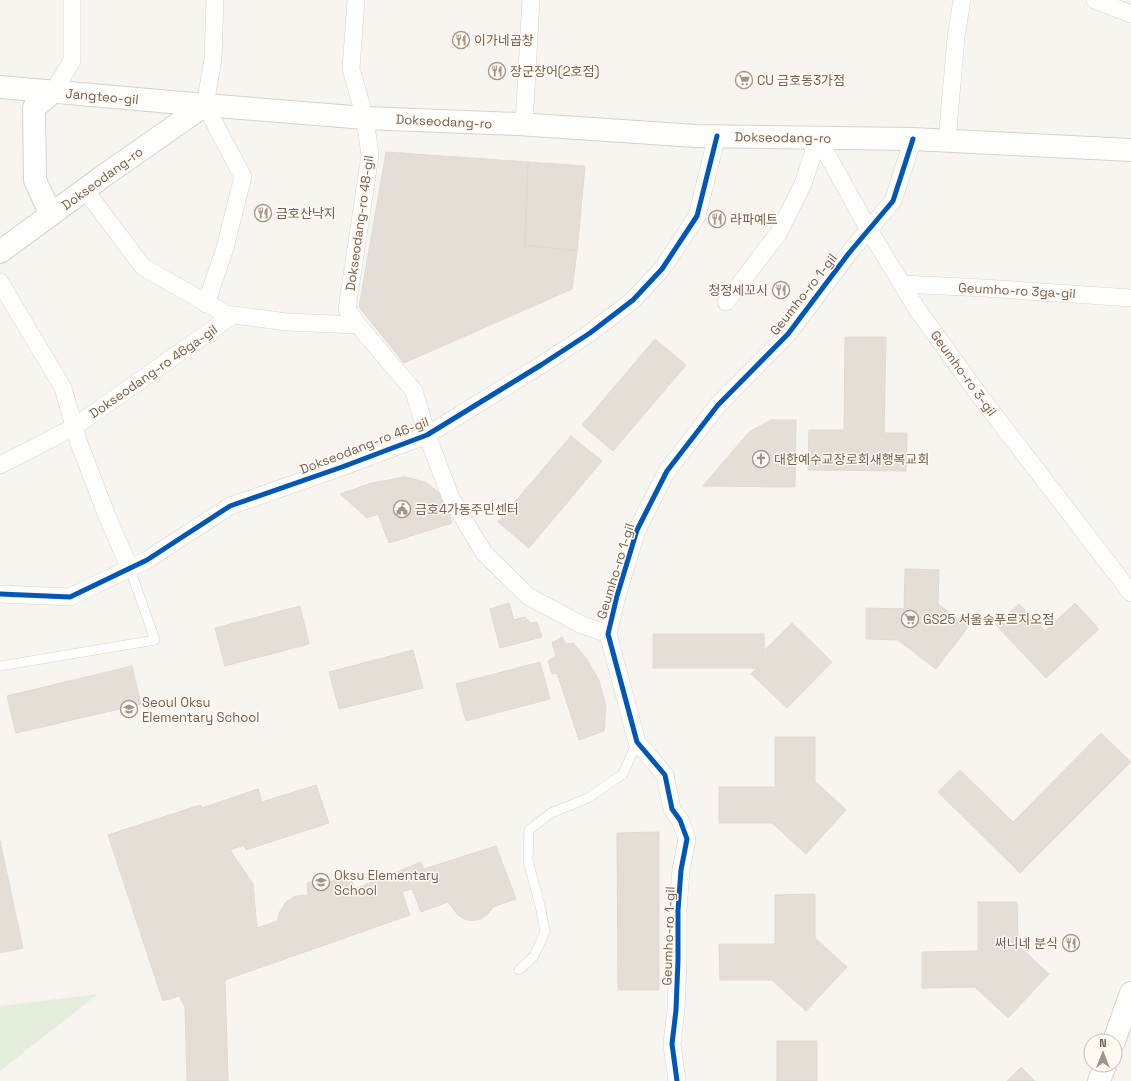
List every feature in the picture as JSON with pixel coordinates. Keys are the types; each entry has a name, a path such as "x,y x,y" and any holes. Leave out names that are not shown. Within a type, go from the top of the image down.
{"main road":[{"name":"Jangteo-gil","path":"0,87 205,105"},
{"path":"51,215 35,180 34,108 52,92"},
{"name":"Dokseodang-ro","path":"0,252 205,105 365,118 717,136 947,141 1131,150"},
{"path":"1117,1033 1131,993"}],"street":[{"path":"52,92 72,61 72,0"},
{"path":"206,304 224,248 243,177 205,105 213,58 216,0"},
{"path":"356,0 351,69 365,118"},
{"path":"524,125 531,0"},
{"path":"947,141 954,52 962,0"},
{"path":"1095,0 1131,14"},
{"name":"Dokseodang-ro 48-gil","path":"365,118 370,155 347,309 358,325 414,391 427,435"},
{"name":"Dokseodang-ro 46-gil","path":"0,594 70,597 147,560 230,506 342,467 427,435 547,361 590,333 633,300 662,269 697,216 717,136"},
{"path":"726,302 778,234 803,184 818,138"},
{"name":"Geumho-ro 3-gil","path":"818,138 869,230 917,309 979,395 1131,593"},
{"name":"Geumho-ro 1-gil","path":"677,1081 672,1044 676,1010 678,910 687,839 680,820 672,809 665,775 637,742 608,634 617,596 637,530 667,471 718,405 788,334 893,201 912,140"},
{"path":"85,190 143,267 226,314 287,322 358,325"},
{"name":"Dokseodang-ro 46ga-gil","path":"0,282 63,388 79,443 107,516 130,568"},
{"name":"Geumho-ro 3ga-gil","path":"902,284 1131,298"},
{"name":"Dokseodang-ro 46ga-gil","path":"0,465 74,427 233,315"},
{"name":"Dokseodang-ro 46-gil","path":"427,435 451,498 484,553 528,596 580,624 608,634"}],"lane":[{"path":"0,666 155,640 130,568"},
{"path":"519,970 534,956 545,932 528,860 529,830 551,813 588,798 623,774 637,742"}],"green space":[{"path":"98,994 0,1071 0,1006"}],"building":[{"path":"386,152 528,162 525,245 577,251 572,289 404,363 359,307"},
{"path":"528,162 585,166 577,251 525,245"},
{"path":"845,337 886,337 884,433 907,433 906,471 808,470 809,430 844,430"},
{"path":"655,339 686,365 613,451 582,425"},
{"name":"대한예수교장로회새행복교회","path":"771,420 796,420 795,487 703,486 749,432"},
{"path":"571,436 602,461 529,548 498,522"},
{"name":"금호4가동주민센터","path":"405,477 425,482 437,491 446,503 452,523 389,543 378,514 367,518 340,494 372,483"},
{"path":"905,569 939,570 938,604 968,627 936,669 898,640 866,639 866,608 904,609"},
{"path":"509,603 514,620 525,617 530,623 537,622 542,637 500,648 490,609"},
{"path":"1075,603 1099,629 1046,678 996,625 1019,604 1045,631"},
{"path":"300,606 309,644 225,666 215,628"},
{"path":"792,623 832,662 787,708 751,674 757,668 653,668 653,634 764,634 764,651"},
{"path":"562,637 566,644 573,643 586,658 599,680 606,707 604,731 579,740 557,673 552,674 548,661 556,656 552,643"},
{"path":"413,650 423,688 339,709 329,672"},
{"path":"540,662 550,699 466,721 456,684"},
{"path":"132,666 141,704 16,733 7,696"},
{"path":"1101,733 1131,762 1020,873 938,792 960,770 1013,822"},
{"path":"775,737 815,737 815,781 846,810 806,854 772,823 719,823 719,787 775,787"},
{"path":"316,785 329,823 246,850 244,845 230,850 253,884 257,928 278,921 279,913 286,902 296,896 308,895 307,883 322,879 323,885 349,874 355,889 421,862 424,869 496,846 516,899 493,907 488,914 481,919 472,921 464,919 457,914 448,902 421,912 412,889 402,892 410,915 225,980 228,1081 187,1081 185,1007 179,996 163,1001 108,835 200,805 202,808 258,789 262,802"},
{"path":"659,832 659,990 618,990 617,833"},
{"path":"0,841 23,948 0,953"},
{"path":"815,894 815,938 847,967 806,1011 772,980 720,980 719,944 775,944 775,895"},
{"path":"978,902 1017,902 1018,945 1049,974 1008,1018 975,987 922,988 922,952 978,951"},
{"path":"777,1041 817,1041 817,1081 777,1081"},
{"path":"1021,1067 1035,1081 1007,1081"}],"cycle path":[{"path":"0,594 70,597 147,560 230,506 342,467 427,435 541,365 590,333 633,300 662,269 697,216 717,136"},
{"path":"677,1081 672,1044 676,1010 678,910 681,870 687,839 680,820 672,809 665,775 637,742 608,634 617,596 637,530 667,471 718,405 788,334 849,253 893,201 913,139"}],"place":[{"name":"이가네곱창","path":"461,40"},
{"name":"장군장어(2호점)","path":"497,71"},
{"name":"CU 금호동3가점","path":"744,80"},
{"name":"금호산낙지","path":"263,213"},
{"name":"라파예트","path":"717,219"},
{"name":"청정세꼬시","path":"781,290"},
{"name":"대한예수교장로회새행복교회","path":"761,459"},
{"name":"금호4가동주민센터","path":"402,509"},
{"name":"GS25 서울숲푸르지오점","path":"910,619"},
{"name":"Seoul Oksu Elementary School","path":"129,709"},
{"name":"Oksu Elementary School","path":"321,882"},
{"name":"써니네 분식","path":"1071,943"}]}
